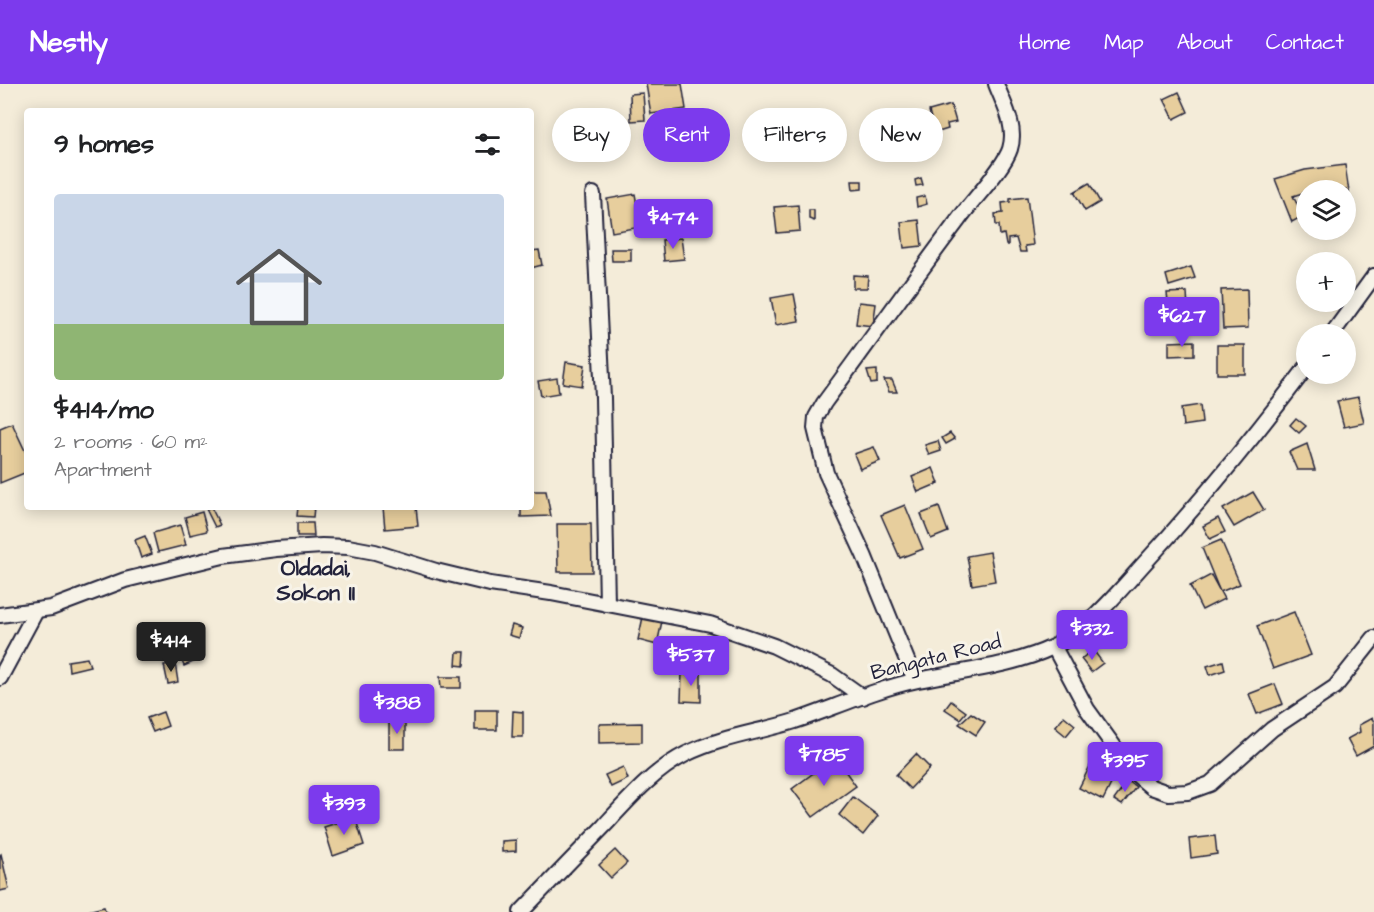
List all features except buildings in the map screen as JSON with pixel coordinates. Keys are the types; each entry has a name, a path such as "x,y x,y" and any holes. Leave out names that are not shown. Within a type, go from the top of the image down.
{"street":[{"path":"915,681 864,555 826,473 815,428 816,417 830,394 1009,151 1012,136 1010,119 996,84"},
{"path":"593,194 603,399 607,604"},
{"path":"1339,324 1374,276"},
{"name":"Bangata Road","path":"521,912 629,799 685,754 704,746 793,721 915,681 1029,656 1054,647 1070,637 1096,615 1159,548 1242,452 1296,381"},
{"path":"0,615 63,605 125,580 223,556 276,549 348,547 375,552 436,571 490,584 710,624 774,646 832,675 863,697"},
{"path":"0,678 36,611"},
{"path":"1054,647 1087,709 1131,770 1151,787 1168,793 1188,792 1210,784 1272,729 1335,687 1374,638"}],"district":[{"name":"Oldadai, Sokon II","path":"316,580"}]}
